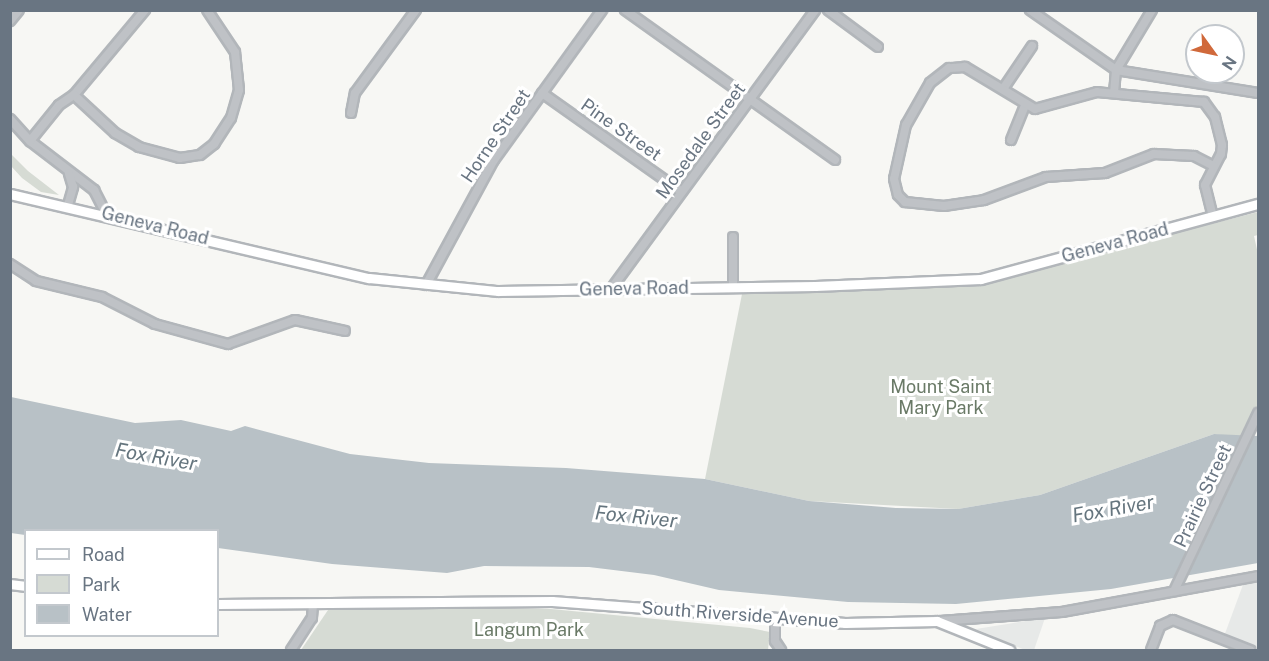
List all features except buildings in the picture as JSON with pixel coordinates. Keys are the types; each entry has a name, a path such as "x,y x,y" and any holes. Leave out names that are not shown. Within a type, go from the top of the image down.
{"main road":[{"name":"Geneva Road","path":"10,194 68,205 369,278 498,291 733,287 981,279 1258,204"},
{"name":"South Riverside Avenue","path":"219,604 552,602 775,619 937,621"},
{"path":"937,621 1009,651"}],"street":[{"path":"10,21 19,10"},
{"path":"30,141 59,105 74,95 145,10"},
{"path":"74,95 104,126 139,147 180,158 207,151 231,118 240,78 235,52 207,10"},
{"path":"351,113 355,93 416,10"},
{"name":"Horne Street","path":"426,285 494,160 602,10"},
{"path":"625,10 835,160"},
{"name":"Mosedale Street","path":"611,289 815,10"},
{"path":"828,10 878,47"},
{"path":"1030,10 1116,70 1258,93"},
{"path":"1114,93 1116,70 1152,10"},
{"path":"1003,88 1032,46"},
{"path":"1213,217 1205,185 1214,166 1222,145 1215,117 1204,102 1114,93 1074,95 1046,108 1025,106 1003,88 965,67 949,68 935,77 912,112 900,142 894,179 901,198 921,206 968,203 1046,177 1095,175 1165,153 1194,156 1214,166"},
{"name":"Pine Street","path":"542,93 682,192"},
{"path":"1011,140 1025,106"},
{"path":"10,119 30,141 66,171 94,190 106,214"},
{"path":"66,171 73,182 68,205"},
{"path":"733,237 733,287"},
{"path":"10,264 36,281 102,297 155,324 228,344 295,320 345,331"},
{"name":"Prairie Street","path":"1174,591 1257,417"},
{"name":"South Riverside Avenue","path":"937,621 1062,612 1258,576"},
{"path":"291,651 312,618 313,604"},
{"path":"775,619 775,641 781,651"},
{"path":"1151,651 1166,622 1173,620 1250,651"}],"shaded area":[{"path":"1258,579 1258,650 1254,650 1223,639 1244,582"},
{"path":"1045,618 1034,650 1025,650 976,629"}],"green space":[{"path":"11,154 28,171 59,195 41,192 22,178 11,166"},
{"name":"Mount Saint Mary Park","path":"1258,212 1258,235 1254,236 1258,254 1258,410 1244,438 1214,434 1040,495 958,509 809,501 705,479 742,294 972,285"},
{"name":"Langum Park","path":"439,607 551,609 750,628 770,632 768,650 301,650 328,610"}],"water":[{"name":"Fox River","path":"11,397 135,423 181,420 231,431 245,426 350,454 429,463 566,468 705,479 809,501 896,508 958,509 1040,495 1214,434 1258,436 1258,563 1111,589 956,604 848,602 719,590 654,575 589,567 484,566 447,573 332,564 219,548 219,529 24,529 24,535 11,533"}]}
